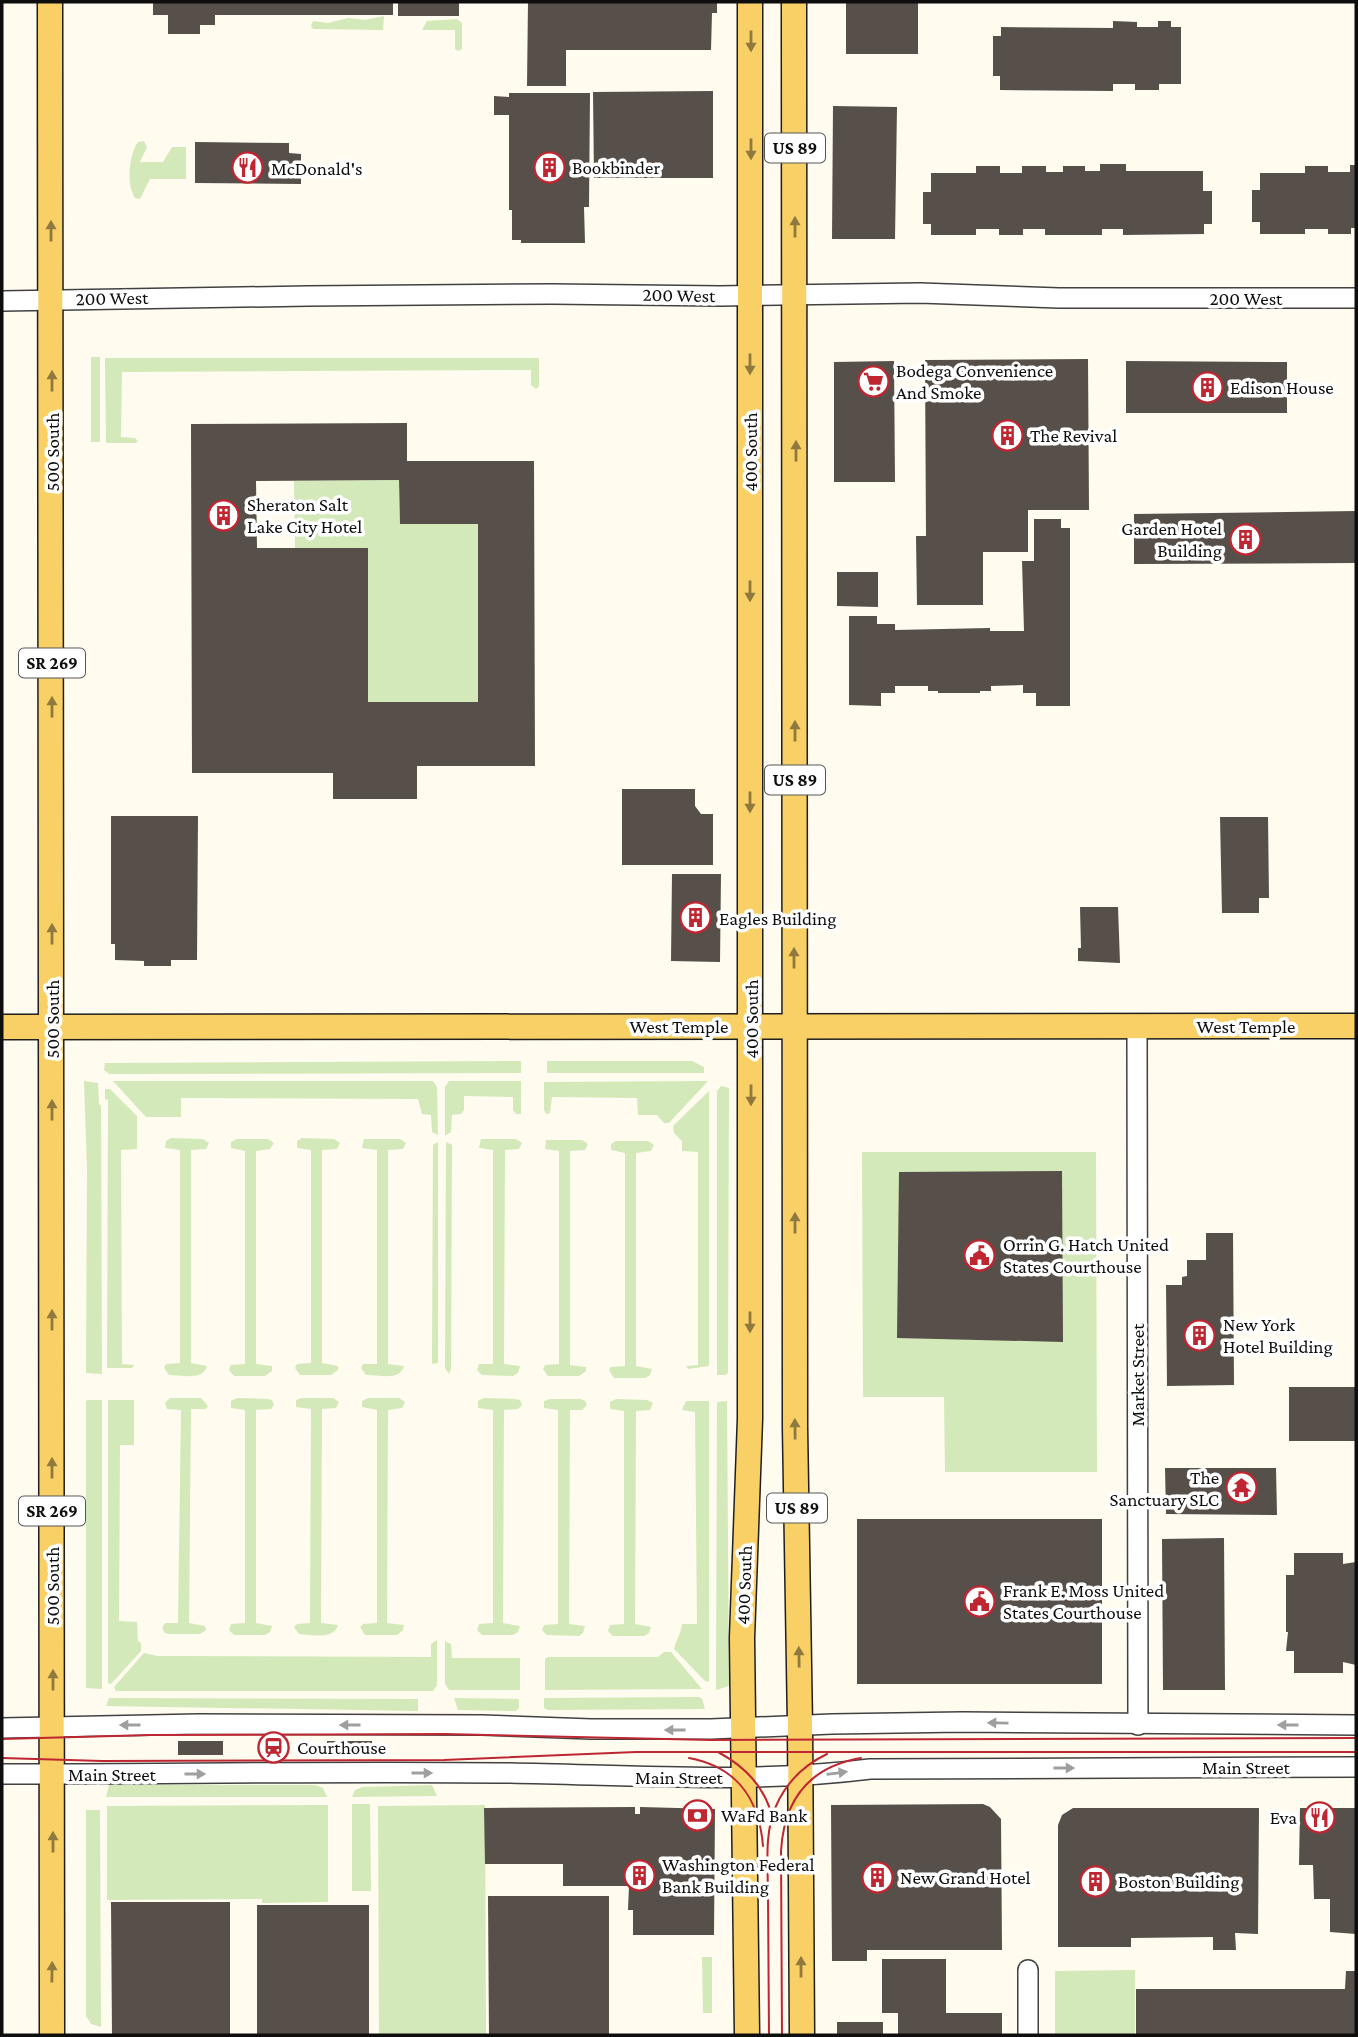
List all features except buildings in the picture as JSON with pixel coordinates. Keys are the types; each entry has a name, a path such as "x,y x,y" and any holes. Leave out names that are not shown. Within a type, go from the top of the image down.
{"main road":[{"name":"500 South","path":"50,2 52,2035"},
{"name":"400 South","path":"747,2035 742,1638 750,1419 750,2"},
{"name":"US 89","path":"794,2 795,1426 802,2035"},
{"name":"West Temple","path":"2,1027 1356,1026"}],"street":[{"name":"200 West","path":"2,301 485,294 750,296 930,293 1059,298 1356,298"},
{"name":"Market Street","path":"1137,1026 1138,1725"},
{"path":"2,1728 226,1724 482,1725 622,1730 962,1723 1356,1725"},
{"name":"Main Street","path":"2,1774 510,1773 611,1777 745,1777 870,1769 1356,1767"},
{"path":"1028,1970 1028,2035"}],"green space":[{"path":"384,16 383,30 313,29 311,26 313,21 328,23 348,18 365,20"},
{"path":"457,19 462,23 462,49 458,51 455,49 455,30 422,30 427,21"},
{"path":"144,141 147,147 140,162 163,162 172,147 186,147 186,179 150,179 140,199 135,198 132,192 130,169 132,154 138,142"},
{"path":"91,357 100,357 100,442 91,442"},
{"path":"105,358 539,358 539,386 536,389 531,385 531,370 122,372 121,437 135,438 138,441 106,443"},
{"path":"399,480 400,524 478,524 478,702 368,702 368,548 295,548 294,481"},
{"path":"521,1061 521,1073 109,1074 104,1070 105,1063"},
{"path":"547,1061 692,1061 704,1067 704,1073 547,1073"},
{"path":"84,1081 98,1083 101,1105 102,1374 86,1373 87,1169"},
{"path":"113,1081 433,1081 437,1087 438,1135 432,1132 431,1115 422,1114 418,1099 181,1098 181,1117 146,1117"},
{"path":"449,1081 521,1081 521,1114 516,1114 513,1110 513,1097 464,1096 464,1110 461,1114 452,1115 451,1132 445,1136 445,1087"},
{"path":"708,1081 669,1123 664,1123 657,1115 638,1115 637,1098 552,1097 550,1113 546,1114 544,1110 544,1082"},
{"path":"721,1086 729,1088 726,1375 717,1375 717,1091"},
{"path":"105,1089 110,1089 137,1116 137,1149 121,1150 122,1364 134,1365 132,1368 107,1368 108,1100 105,1099"},
{"path":"709,1091 709,1366 688,1369 686,1366 698,1365 698,1152 682,1151 682,1141 674,1133 673,1126"},
{"path":"171,1138 203,1139 209,1143 206,1149 191,1150 191,1363 207,1366 201,1374 191,1376 169,1375 164,1368 166,1364 180,1363 180,1150 165,1148 166,1141"},
{"path":"302,1138 334,1139 340,1143 337,1149 322,1150 322,1363 338,1366 338,1370 331,1375 300,1375 295,1368 297,1364 311,1363 311,1150 297,1148 297,1141"},
{"path":"237,1139 268,1139 274,1143 270,1149 256,1151 256,1364 272,1366 272,1371 265,1376 234,1376 229,1370 231,1365 245,1364 245,1151 231,1148 231,1142"},
{"path":"364,1139 400,1139 406,1143 403,1149 388,1150 388,1364 404,1366 398,1374 388,1376 366,1375 361,1368 363,1364 377,1364 377,1150 362,1148"},
{"path":"481,1139 516,1139 522,1143 519,1149 505,1150 504,1364 520,1366 518,1373 513,1376 482,1375 477,1370 479,1364 493,1364 493,1150 479,1148"},
{"path":"546,1140 582,1140 588,1144 585,1150 570,1151 570,1365 586,1367 586,1371 579,1376 548,1376 543,1369 545,1365 559,1364 559,1151 545,1149"},
{"path":"616,1141 648,1141 654,1145 651,1151 636,1153 636,1366 652,1369 650,1375 645,1378 614,1378 609,1370 611,1367 625,1366 625,1153 611,1150 611,1144"},
{"path":"438,1142 438,1363 432,1364 433,1145"},
{"path":"446,1142 452,1145 449,1374 445,1368"},
{"path":"862,1152 1096,1152 1097,1472 945,1472 944,1397 863,1397"},
{"path":"170,1398 201,1398 208,1406 206,1409 191,1409 189,1623 205,1626 206,1630 200,1634 169,1634 162,1628 165,1623 178,1623 181,1410 167,1409 165,1403"},
{"path":"237,1398 268,1399 272,1400 274,1405 271,1409 256,1410 256,1623 272,1626 270,1632 265,1635 234,1635 229,1630 231,1624 245,1623 245,1410 231,1408 231,1401"},
{"path":"333,1398 339,1402 336,1408 322,1409 321,1623 338,1625 332,1633 322,1636 299,1634 294,1627 297,1624 310,1623 311,1409 296,1407 296,1400"},
{"path":"368,1398 399,1398 405,1402 402,1408 388,1410 387,1623 404,1625 397,1635 365,1635 360,1627 363,1624 377,1623 377,1410 362,1407 362,1401"},
{"path":"484,1398 515,1399 520,1400 522,1405 518,1409 504,1410 503,1623 520,1626 518,1632 513,1635 482,1635 477,1630 479,1624 493,1623 493,1410 478,1408 478,1401"},
{"path":"581,1399 587,1405 582,1410 570,1410 569,1624 585,1626 579,1636 547,1635 542,1630 544,1625 558,1624 558,1410 544,1408 544,1401"},
{"path":"616,1399 647,1400 653,1403 650,1410 636,1411 635,1624 651,1627 649,1633 644,1636 613,1636 608,1631 610,1625 624,1624 624,1411 610,1409 610,1402"},
{"path":"88,1400 102,1400 102,1689 86,1688"},
{"path":"108,1400 134,1400 134,1445 120,1445 119,1621 137,1622 138,1641 141,1643 141,1651 111,1684 108,1683"},
{"path":"686,1401 709,1401 709,1682 674,1649 682,1624 697,1624 695,1412 682,1410"},
{"path":"727,1401 729,1686 716,1690 717,1402"},
{"path":"437,1640 437,1685 433,1691 116,1691 114,1687 144,1653 157,1656 431,1657 431,1644"},
{"path":"445,1641 451,1644 452,1658 520,1658 520,1690 449,1690 445,1684"},
{"path":"664,1652 671,1652 702,1689 545,1690 545,1659 548,1657 658,1657"},
{"path":"699,1697 705,1709 544,1708 544,1698"},
{"path":"109,1698 418,1699 418,1711 106,1706"},
{"path":"454,1698 519,1699 519,1708 516,1711 458,1710"},
{"path":"109,1785 315,1785 323,1788 327,1797 106,1797"},
{"path":"432,1785 437,1796 352,1797 355,1790 362,1787"},
{"path":"352,1804 370,1804 371,1891 352,1891"},
{"path":"328,1805 328,1902 262,1903 262,1899 107,1900 107,1806"},
{"path":"485,1805 486,2035 379,2035 378,1806"},
{"path":"86,1810 100,1810 101,2027 91,2024 86,2016"},
{"path":"702,1957 712,1957 712,2013 703,2013"},
{"path":"1135,1970 1135,2035 1055,2035 1055,1971"}],"tram line":[{"path":"2,1739 151,1735 445,1734 711,1740 1356,1738"},
{"path":"2,1758 102,1761 444,1760 636,1752 1356,1752"},
{"path":"718,1752 754,1780 766,1799 773,1821"},
{"path":"769,2035 767,1861 772,1816 791,1781 811,1763 827,1754"},
{"path":"689,1758 720,1769 743,1787 756,1813 763,1846"},
{"path":"782,2035 781,1851 787,1816 803,1789 814,1778 843,1762 861,1758"}],"place":[{"name":"Bookbinder","path":"549,167"},
{"name":"McDonald's","path":"248,168"},
{"name":"Bodega Convenience And Smoke","path":"873,381"},
{"name":"Edison House","path":"1207,387"},
{"name":"The Revival","path":"1007,435"},
{"name":"Sheraton Salt Lake City Hotel","path":"224,515"},
{"name":"Garden Hotel Building","path":"1245,539"},
{"name":"Eagles Building","path":"696,918"},
{"name":"Orrin G. Hatch United States Courthouse","path":"980,1255"},
{"name":"New York Hotel Building","path":"1200,1335"},
{"name":"The Sanctuary SLC","path":"1242,1488"},
{"name":"Frank E. Moss United States Courthouse","path":"980,1601"},
{"name":"Courthouse","path":"274,1747"},
{"name":"WaFd Bank","path":"698,1815"},
{"name":"Eva","path":"1320,1817"},
{"name":"Washington Federal Bank Building","path":"639,1875"},
{"name":"New Grand Hotel","path":"877,1877"},
{"name":"Boston Building","path":"1095,1881"}]}
